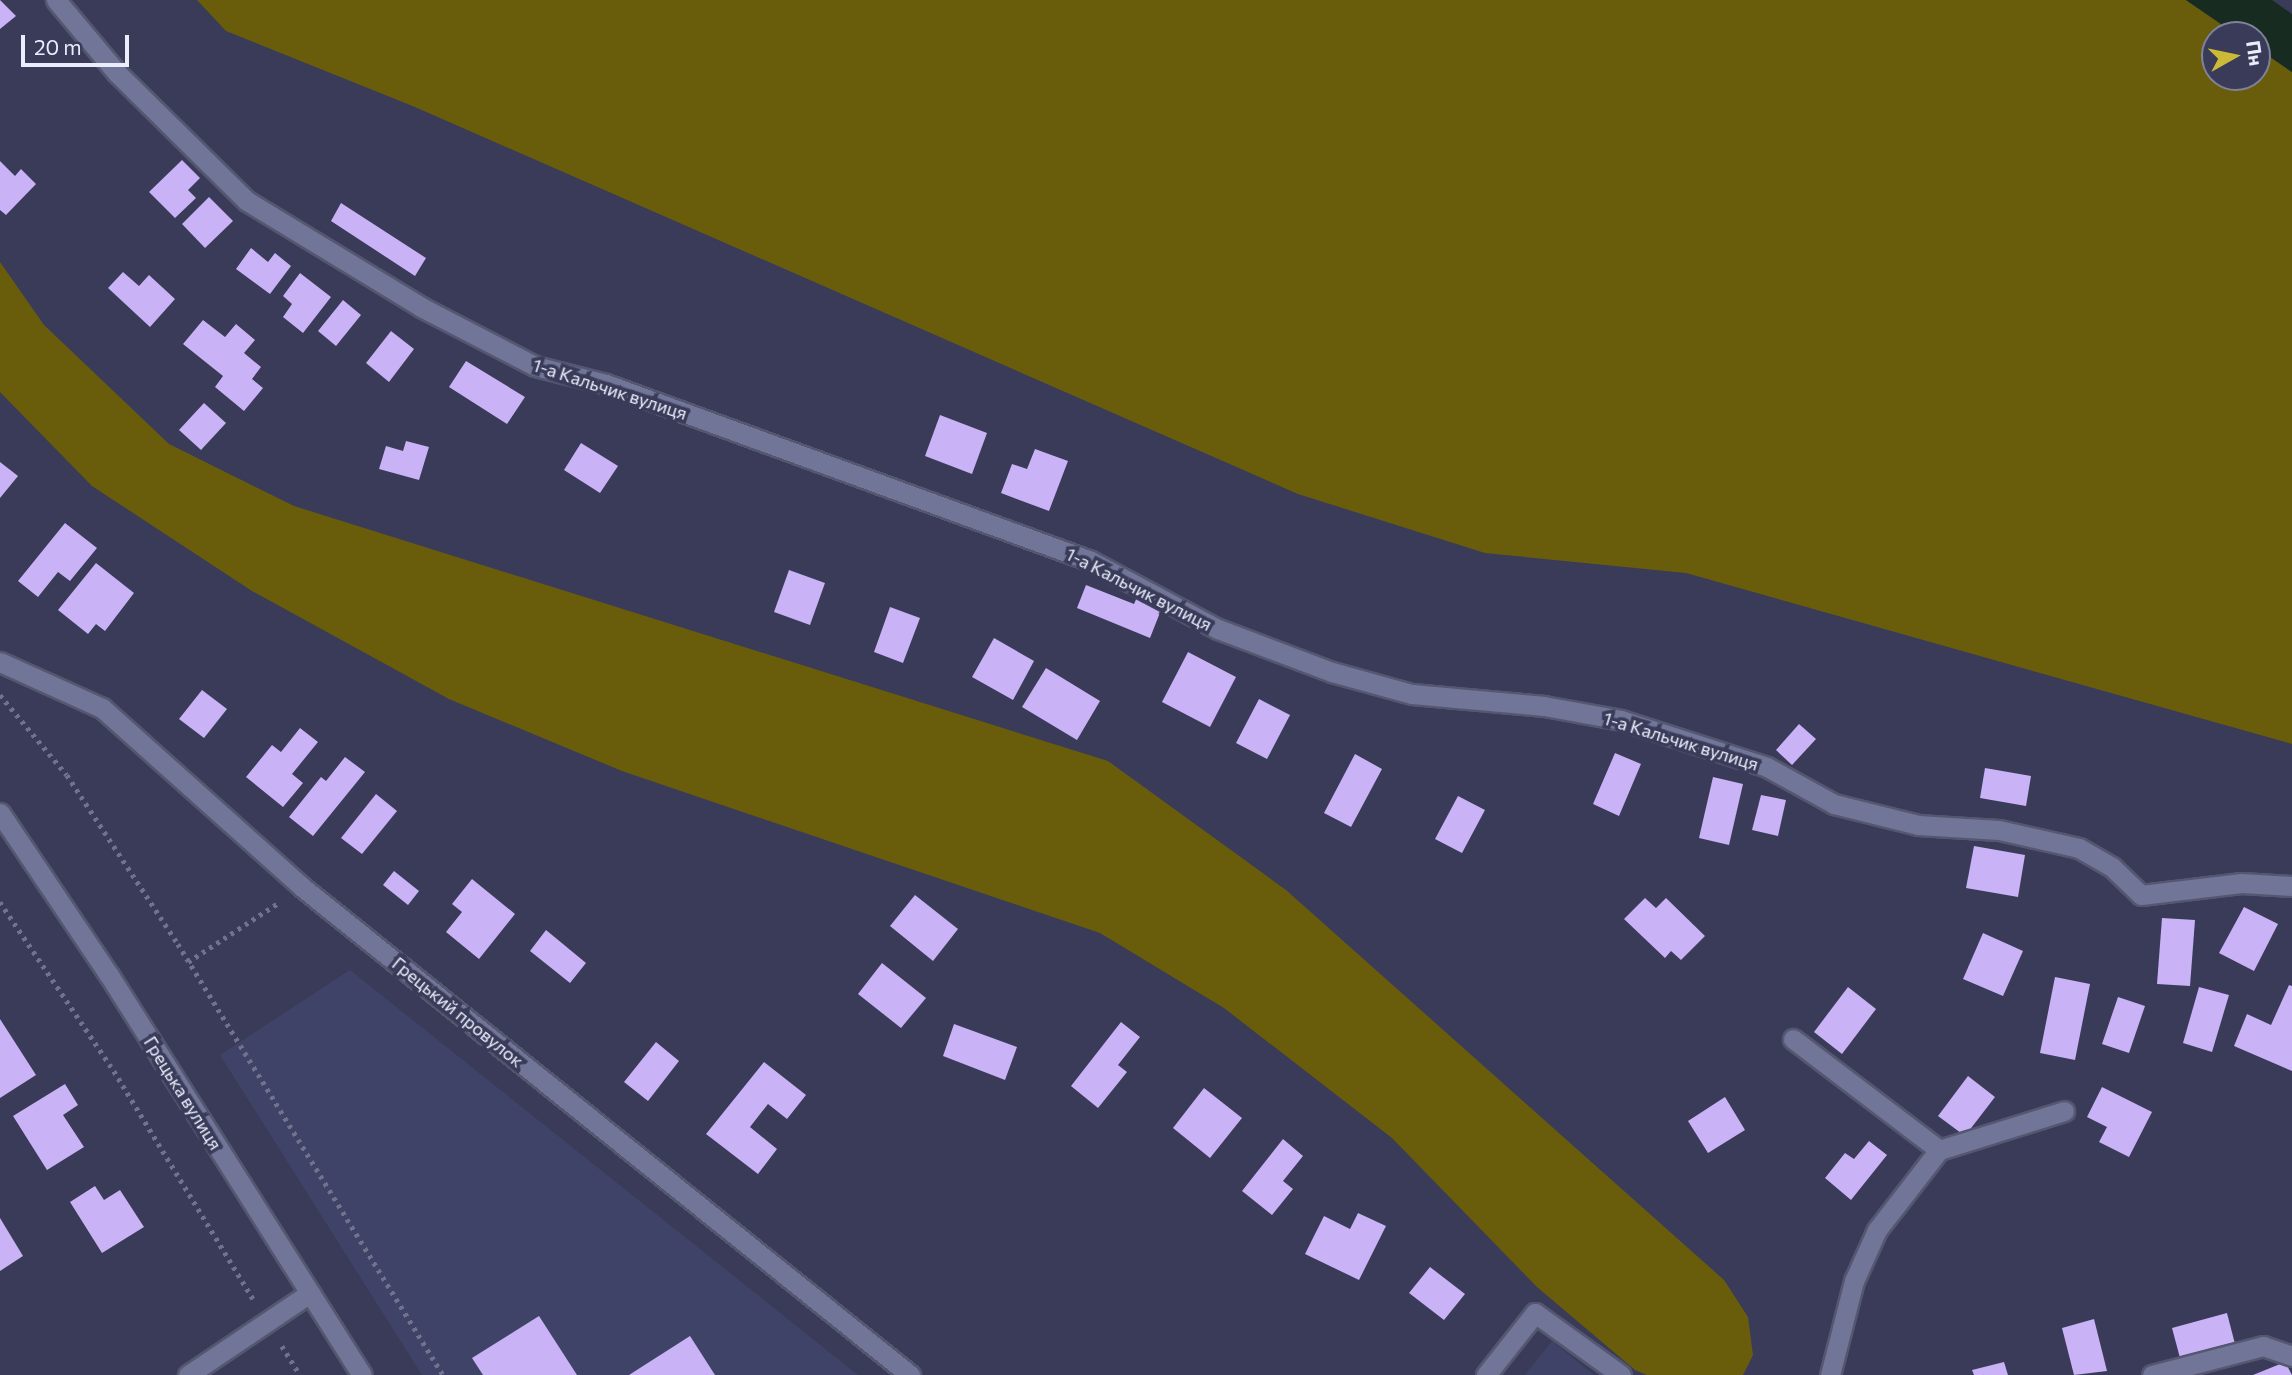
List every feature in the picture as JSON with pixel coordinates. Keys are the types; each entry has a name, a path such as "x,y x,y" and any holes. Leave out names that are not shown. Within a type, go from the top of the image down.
{"street":[{"name":"1-а Кальчик вулиця","path":"56,0 117,73 247,201 409,300 536,366 606,384 1080,556 1218,629 1332,672 1412,694 1544,706 1621,720 1767,767 1834,804 1919,825 1999,830 2079,848 2112,867 2141,895 2241,883 2292,886"},
{"name":"Грецький провулок","path":"0,662 102,708 302,887 910,1375"},
{"name":"Грецька вулиця","path":"0,813 109,975 362,1375"},
{"path":"1793,1038 1939,1150"},
{"path":"1830,1375 1854,1281 1877,1230 1939,1150 2064,1111"},
{"path":"188,1375 310,1293"},
{"path":"1491,1372 1535,1313 1621,1375"},
{"path":"2152,1375 2263,1346 2292,1356"}],"path":[{"path":"0,695 67,775 188,962 443,1375"},
{"path":"188,962 302,887"},
{"path":"0,901 114,1071 267,1322"}],"shaded area":[{"path":"197,0 2186,0 2217,21 2201,21 2201,91 2271,91 2271,58 2292,72 2292,744 1686,573 1485,553 1298,494 415,107 226,31"},
{"path":"2186,0 2272,0 2292,14 2292,72 2271,58 2271,21 2217,21"},
{"path":"0,262 44,325 169,444 294,506 1108,761 1286,890 1724,1280 1748,1317 1753,1355 1743,1375 1647,1375 1635,1370 1537,1287 1392,1138 1224,1008 1100,933 622,771 449,699 252,591 92,486 0,392"},
{"path":"350,970 858,1375 422,1375 220,1055"},
{"path":"1552,1341 1594,1375 1525,1375"}],"building":[{"path":"0,0 16,16 0,29"},
{"path":"182,160 200,178 188,190 196,198 175,218 149,192"},
{"path":"0,161 15,176 21,169 36,184 6,215 0,210"},
{"path":"209,197 233,221 205,248 182,224"},
{"path":"341,203 426,258 415,276 331,221"},
{"path":"251,248 268,262 275,253 291,266 270,294 236,269"},
{"path":"123,272 139,286 149,275 175,299 150,327 108,288"},
{"path":"300,273 331,297 303,333 283,317 292,304 283,296"},
{"path":"343,300 361,315 336,346 318,331"},
{"path":"203,320 225,337 236,324 255,340 244,353 261,367 252,379 263,388 244,411 215,387 223,376 183,344"},
{"path":"391,331 414,349 389,382 366,363"},
{"path":"466,361 525,397 507,424 449,387"},
{"path":"204,403 226,423 201,450 179,430"},
{"path":"940,415 987,433 972,474 925,456"},
{"path":"406,441 429,447 419,480 379,469 386,446 403,451"},
{"path":"581,443 618,466 600,493 564,470"},
{"path":"1035,449 1068,461 1049,511 1001,493 1012,464 1027,469"},
{"path":"0,462 18,476 0,498"},
{"path":"65,523 97,548 70,581 58,572 38,597 18,581"},
{"path":"96,563 134,593 105,631 96,624 88,634 58,610"},
{"path":"789,570 825,583 810,625 774,612"},
{"path":"1086,585 1134,604 1138,595 1163,605 1150,638 1077,608"},
{"path":"890,607 920,618 903,663 874,652"},
{"path":"994,638 1034,661 1013,700 972,677"},
{"path":"1188,652 1236,677 1210,727 1162,702"},
{"path":"1046,668 1100,701 1077,740 1022,707"},
{"path":"202,690 227,709 204,738 179,719"},
{"path":"1259,699 1290,715 1267,759 1236,743"},
{"path":"1799,724 1816,739 1792,765 1776,750"},
{"path":"300,728 318,742 292,774 303,783 283,807 246,777 272,745 281,752"},
{"path":"1615,753 1641,764 1619,816 1593,804"},
{"path":"1355,754 1382,769 1351,827 1324,813"},
{"path":"345,757 365,772 313,836 289,817 321,777 326,781"},
{"path":"1985,768 2031,776 2026,806 1980,798"},
{"path":"1713,777 1743,784 1729,845 1699,838"},
{"path":"376,794 397,811 362,854 341,838"},
{"path":"1761,795 1786,800 1778,836 1752,830"},
{"path":"1458,796 1485,810 1462,853 1435,839"},
{"path":"1974,846 2025,855 2018,897 1966,888"},
{"path":"394,871 419,891 408,905 383,885"},
{"path":"472,879 515,914 479,959 446,932 462,912 452,904"},
{"path":"915,895 958,929 933,961 890,926"},
{"path":"1645,898 1656,908 1666,898 1705,936 1681,960 1671,951 1665,958 1624,919"},
{"path":"2244,907 2278,924 2254,971 2219,953"},
{"path":"2162,918 2195,920 2190,986 2157,984"},
{"path":"546,930 586,963 570,983 530,951"},
{"path":"1983,933 2023,951 2003,996 1963,979"},
{"path":"882,963 926,998 901,1028 858,994"},
{"path":"2055,977 2090,984 2075,1060 2040,1053"},
{"path":"2289,985 2292,986 2292,1071 2234,1046 2247,1014 2271,1025"},
{"path":"1848,987 1876,1009 1842,1054 1814,1032"},
{"path":"2199,987 2229,995 2212,1052 2183,1043"},
{"path":"2118,997 2145,1006 2129,1053 2102,1044"},
{"path":"0,1019 36,1075 0,1098"},
{"path":"1121,1022 1140,1037 1118,1065 1127,1072 1098,1108 1071,1086"},
{"path":"954,1024 1017,1047 1005,1080 943,1056"},
{"path":"656,1042 679,1061 648,1101 624,1082"},
{"path":"764,1062 806,1095 787,1119 768,1104 750,1127 777,1149 758,1174 706,1134"},
{"path":"1968,1076 1995,1097 1965,1136 1938,1116"},
{"path":"65,1084 78,1105 63,1115 84,1147 47,1170 13,1116"},
{"path":"2102,1087 2152,1112 2129,1157 2099,1142 2107,1127 2087,1117"},
{"path":"1204,1088 1242,1118 1210,1158 1173,1128"},
{"path":"1725,1097 1745,1130 1708,1153 1688,1121"},
{"path":"1283,1139 1303,1156 1283,1181 1293,1189 1272,1215 1242,1191"},
{"path":"1869,1141 1887,1155 1851,1200 1825,1178 1845,1153 1854,1159"},
{"path":"95,1186 104,1200 120,1190 144,1227 102,1253 70,1202"},
{"path":"1358,1213 1386,1226 1359,1280 1305,1254 1324,1216 1350,1229"},
{"path":"0,1218 23,1256 0,1271"},
{"path":"1430,1267 1465,1294 1444,1320 1409,1293"},
{"path":"2227,1313 2235,1344 2180,1358 2172,1328"},
{"path":"539,1316 577,1375 483,1375 472,1358"},
{"path":"2094,1319 2107,1371 2074,1375 2062,1328"},
{"path":"690,1336 715,1375 629,1375"},
{"path":"2004,1362 2008,1375 1974,1375 1972,1370"},
{"path":"2285,1362 2292,1375 2253,1375"}]}
